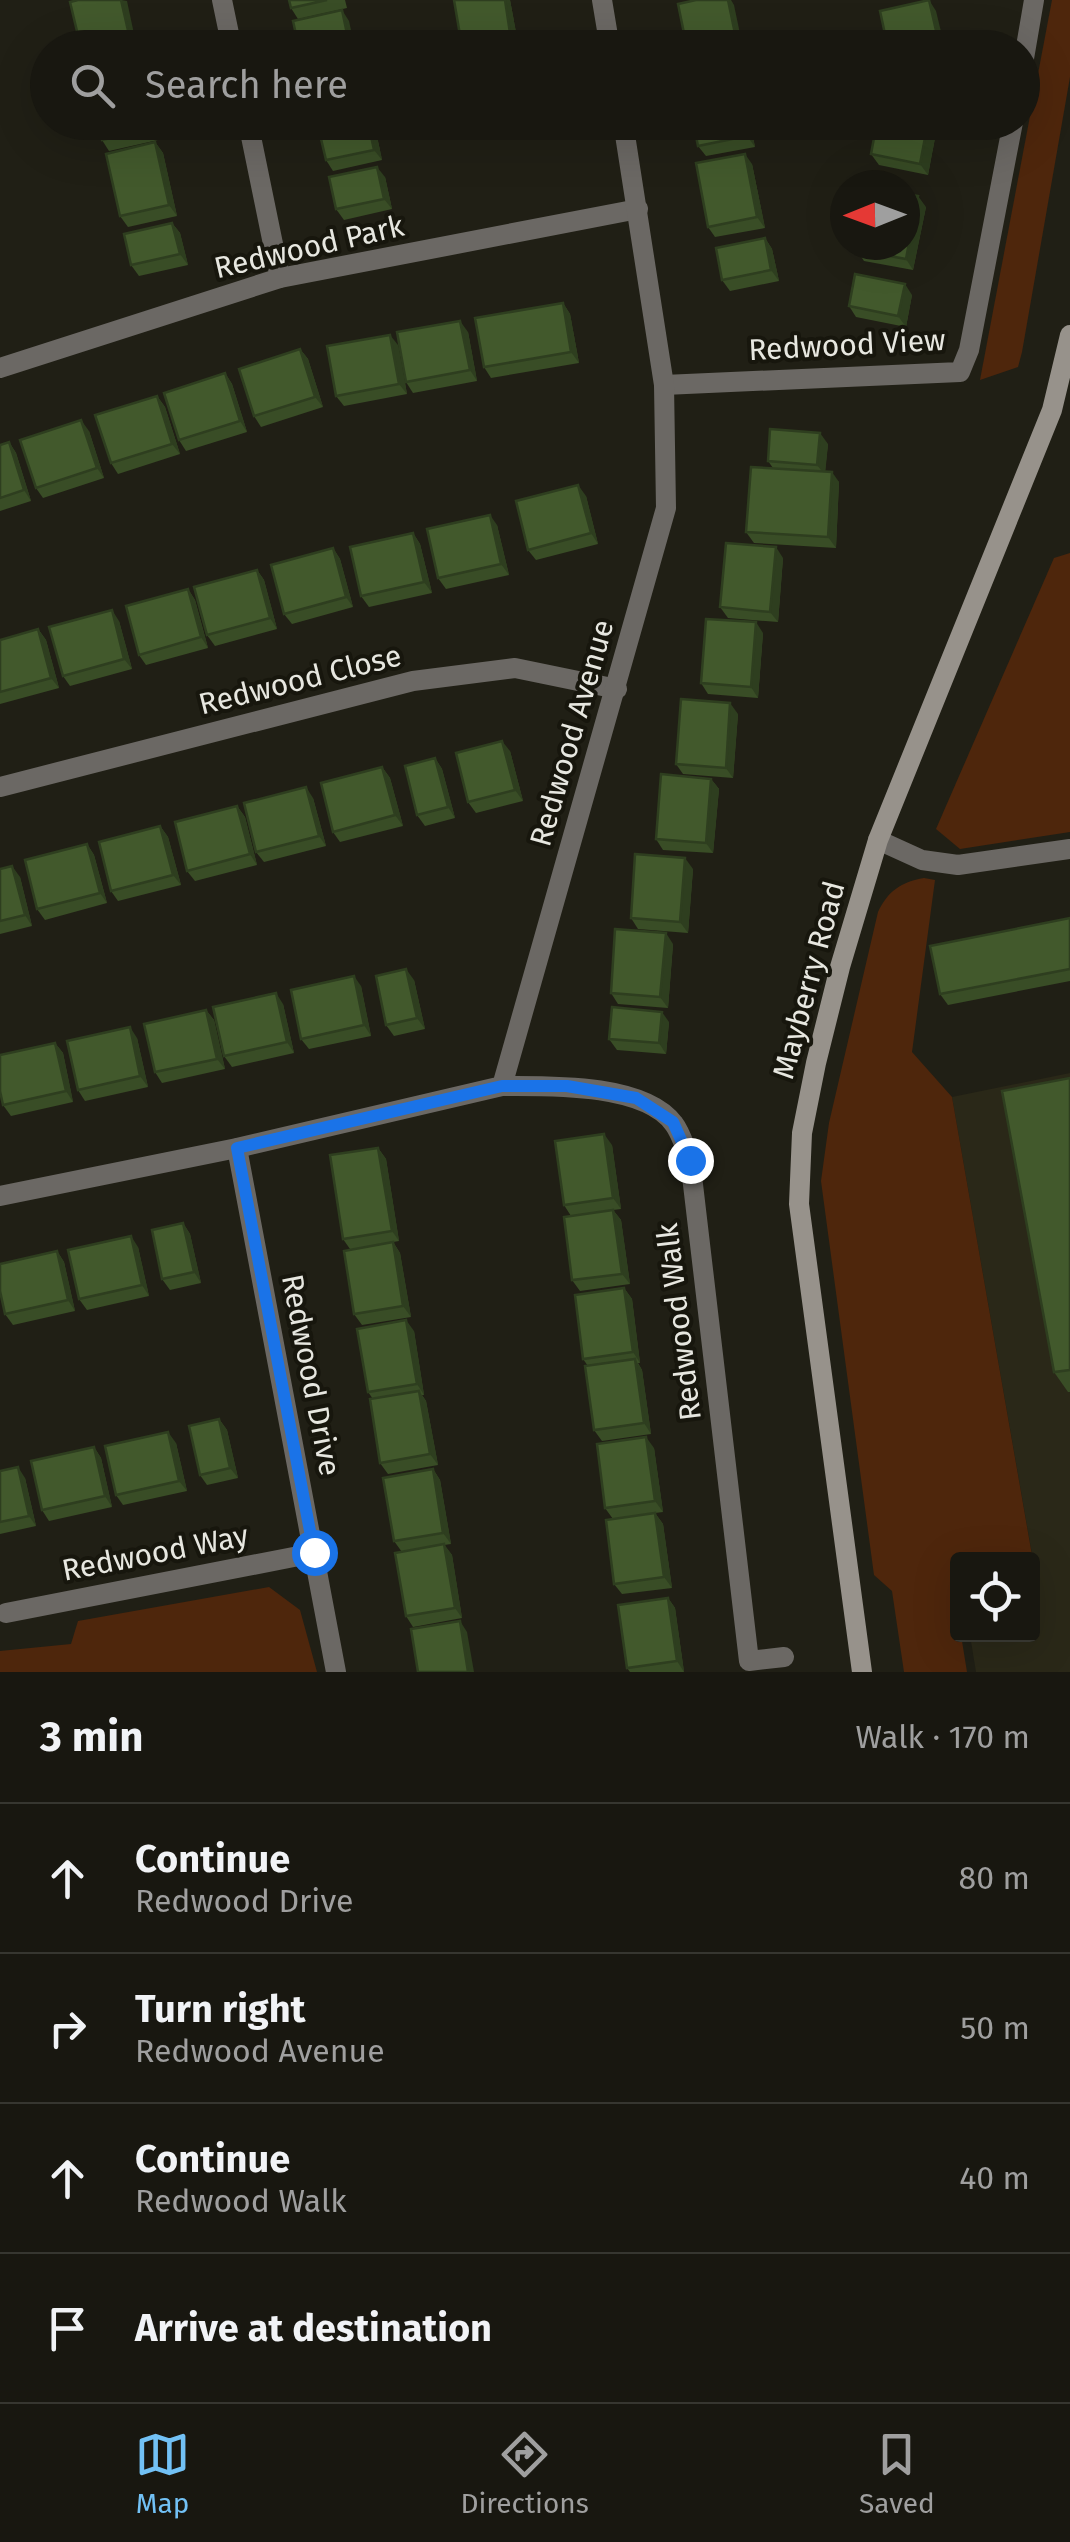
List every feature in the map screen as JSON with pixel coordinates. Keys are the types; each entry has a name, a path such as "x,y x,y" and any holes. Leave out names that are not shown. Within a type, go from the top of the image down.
{"street":[{"path":"222,0 228,30"},
{"path":"602,0 607,30"},
{"path":"1029,30 1034,0"},
{"path":"252,140 280,278"},
{"name":"Redwood Avenue","path":"502,1086 618,689 666,508 664,386 626,140"},
{"name":"Redwood View","path":"664,386 960,372 970,350 1009,140"},
{"name":"Redwood Park","path":"0,368 280,278 638,209"},
{"name":"Mayberry Road","path":"862,1672 798,1204 802,1133 840,967 878,840 1052,410 1070,334"},
{"name":"Redwood Close","path":"0,787 413,682 515,668 618,689"},
{"path":"878,840 922,860 958,865 1070,849"},
{"path":"0,1196 237,1148 502,1086"},
{"name":"Redwood Walk","path":"502,1086 567,1086 636,1098 673,1122 690,1160 749,1661 784,1657"},
{"name":"Redwood Drive","path":"237,1148 336,1672"},
{"name":"Redwood Way","path":"6,1613 314,1552"}],"shaded area":[{"path":"1052,0 1070,0 1070,77 1022,352 1018,367 980,380 1025,140 1040,140 1040,63"},
{"path":"1070,553 1070,832 960,849 936,829 1054,558"},
{"path":"935,880 912,1052 952,1097 1031,1552 950,1552 950,1642 962,1642 967,1672 904,1672 892,1591 874,1575 821,1181 829,1123 878,912 886,898 909,882"},
{"path":"1070,1073 1070,1672 976,1672 971,1642 1040,1642 1040,1552 1032,1552 952,1097"},
{"path":"269,1587 300,1610 317,1672 0,1672 0,1651 71,1644 78,1621"}],"building":[{"path":"121,0 128,30 77,30 70,2"},
{"path":"289,0 327,0 291,8"},
{"path":"454,0 505,0 510,30 459,30"},
{"path":"728,0 734,30 683,30 678,4"},
{"path":"929,0 936,30 884,30 880,11"},
{"path":"342,10 346,30 295,30 293,21"},
{"path":"321,140 372,140 374,150 326,160"},
{"path":"697,140 727,140 698,146"},
{"path":"874,140 925,140 920,164 871,154"},
{"path":"155,142 169,205 120,216 106,154"},
{"path":"745,154 757,217 708,227 696,163"},
{"path":"377,167 384,199 336,209 329,177"},
{"path":"172,223 180,254 131,265 124,234"},
{"path":"765,238 771,270 722,280 716,248"},
{"path":"855,274 905,284 898,316 849,306"},
{"path":"563,303 571,352 484,367 475,318"},
{"path":"460,321 470,370 406,382 397,332"},
{"path":"390,335 399,384 336,396 327,346"},
{"path":"300,349 315,397 254,416 239,369"},
{"path":"225,373 240,421 179,440 164,393"},
{"path":"157,396 172,444 111,463 95,415"},
{"path":"81,420 97,468 36,488 20,440"},
{"path":"770,429 820,433 817,465 768,461"},
{"path":"9,442 24,490 0,498 0,445"},
{"path":"751,467 832,472 828,537 746,532"},
{"path":"578,485 591,533 528,550 516,501"},
{"path":"490,515 501,564 438,578 427,529"},
{"path":"413,533 424,582 361,596 350,547"},
{"path":"726,543 776,547 770,612 720,607"},
{"path":"333,548 346,597 284,614 271,565"},
{"path":"257,570 270,618 207,635 194,587"},
{"path":"188,589 201,637 139,655 126,606"},
{"path":"112,610 124,659 63,676 49,627"},
{"path":"706,619 756,622 751,687 701,683"},
{"path":"38,629 51,678 0,692 0,640"},
{"path":"681,699 730,703 726,768 676,764"},
{"path":"502,741 515,790 468,802 456,753"},
{"path":"435,758 448,807 417,815 405,766"},
{"path":"382,767 395,815 333,832 321,783"},
{"path":"661,774 711,779 706,843 656,839"},
{"path":"306,787 319,836 256,852 244,803"},
{"path":"237,806 250,854 187,871 175,822"},
{"path":"160,826 173,875 111,891 99,842"},
{"path":"87,844 100,893 37,909 25,860"},
{"path":"635,854 685,858 680,922 631,918"},
{"path":"12,866 25,915 0,921 0,869"},
{"path":"1070,918 1070,969 940,994 930,946"},
{"path":"615,929 666,933 660,997 611,993"},
{"path":"406,969 417,1018 386,1025 376,976"},
{"path":"354,976 364,1025 301,1039 291,990"},
{"path":"276,993 287,1042 224,1056 213,1007"},
{"path":"612,1007 662,1012 659,1043 609,1039"},
{"path":"206,1010 217,1059 155,1072 144,1024"},
{"path":"130,1027 140,1076 78,1090 67,1041"},
{"path":"55,1043 66,1091 3,1105 0,1055"},
{"path":"1070,1078 1070,1370 1054,1372 1002,1091"},
{"path":"604,1134 613,1198 564,1205 555,1141"},
{"path":"378,1148 392,1231 343,1239 330,1155"},
{"path":"613,1210 622,1274 572,1280 564,1217"},
{"path":"183,1223 194,1272 162,1279 152,1230"},
{"path":"131,1236 142,1285 79,1299 68,1250"},
{"path":"393,1242 403,1306 354,1314 344,1251"},
{"path":"57,1251 68,1300 5,1314 0,1264"},
{"path":"624,1288 633,1352 583,1359 575,1295"},
{"path":"406,1320 417,1384 368,1392 357,1329"},
{"path":"635,1359 644,1423 594,1430 585,1366"},
{"path":"419,1391 430,1454 380,1463 370,1399"},
{"path":"219,1419 230,1468 200,1475 189,1426"},
{"path":"168,1432 179,1481 116,1495 105,1446"},
{"path":"646,1437 655,1501 605,1508 597,1444"},
{"path":"94,1447 105,1496 42,1510 31,1461"},
{"path":"18,1467 29,1516 0,1522 0,1471"},
{"path":"433,1469 443,1533 394,1541 383,1478"},
{"path":"655,1513 664,1577 614,1584 606,1520"},
{"path":"444,1544 455,1608 406,1616 395,1553"},
{"path":"668,1598 677,1661 627,1668 618,1605"},
{"path":"460,1621 468,1672 418,1672 411,1629"}],"route":[{"path":"314,1552 237,1148 502,1086 567,1086 636,1098 673,1122 690,1160"}]}
